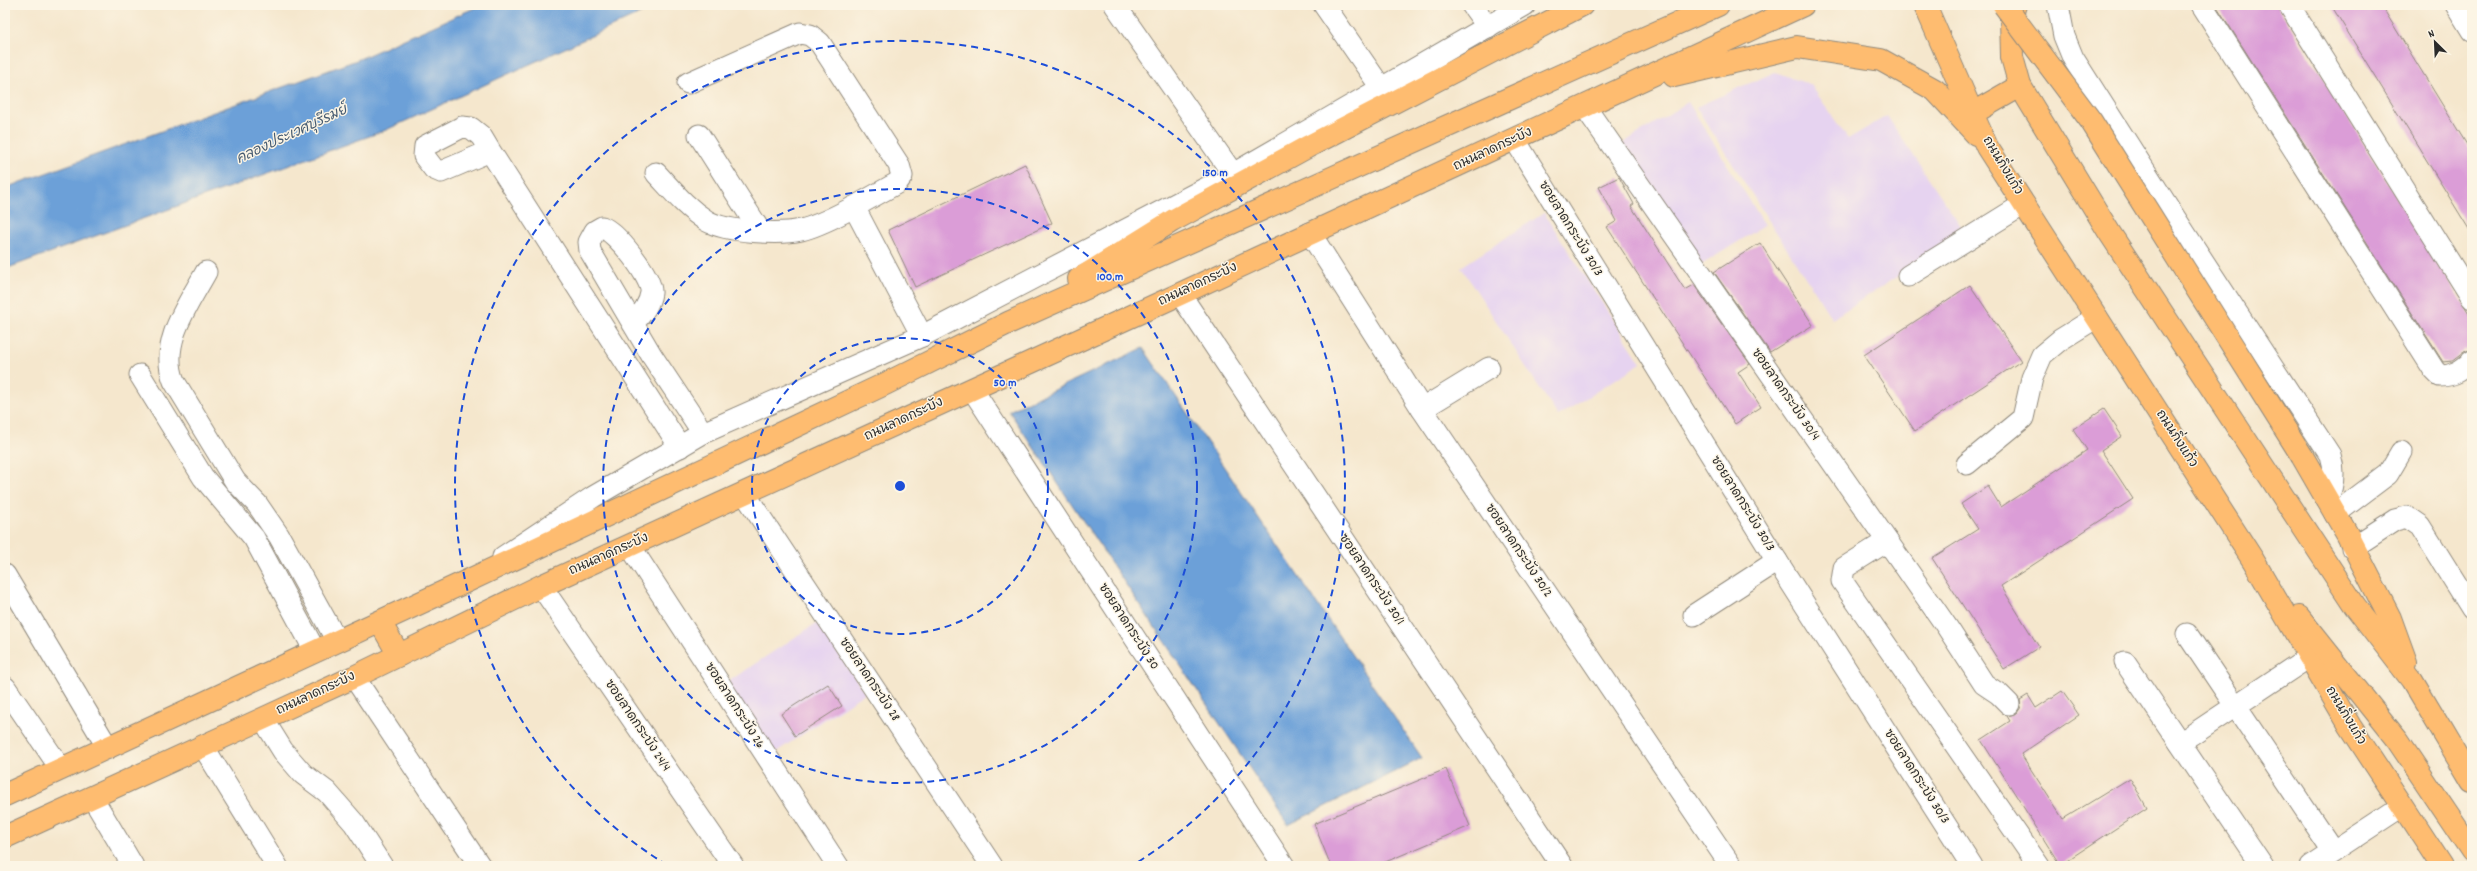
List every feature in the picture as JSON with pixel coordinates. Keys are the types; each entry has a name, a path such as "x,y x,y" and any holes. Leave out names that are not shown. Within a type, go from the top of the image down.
{"main road":[{"path":"1008,322 1172,221 1309,146 1582,5"},
{"path":"5,795 463,584 885,384 1008,322 1718,5"},
{"name":"ถนนลาดกระบัง","path":"5,837 354,677 541,586 745,494 972,388 1515,140 1803,5"},
{"name":"ถนนกิ่งแก้ว","path":"1925,5 1987,147 2253,560 2350,726 2442,866"},
{"path":"2004,5 2091,121 2302,456 2390,618 2412,680"},
{"path":"2015,5 2011,18 2012,57 2020,86 2109,232 2355,606 2412,680 2472,781"},
{"path":"1629,86 1797,47 1882,60 1934,90 1987,147"},
{"path":"1973,113 2020,86"},
{"path":"2253,560 2398,741 2472,851"},
{"path":"380,622 399,655"}],"street":[{"path":"1115,5 1233,174"},
{"path":"1324,5 1382,90"},
{"path":"1472,5 1488,27"},
{"path":"463,584 593,496 703,433 922,336 1233,174 1382,90 1525,5"},
{"path":"2058,5 2064,36 2073,58 2175,218 2330,455 2334,467 2331,507"},
{"path":"2202,5 2434,370 2440,376 2449,376 2462,370 2472,361"},
{"path":"2289,5 2472,298"},
{"path":"2456,5 2472,31"},
{"path":"656,173 686,206 708,222 734,228 760,231 801,230 854,207 897,183 902,176 899,165 861,105 820,43 810,35 800,33 688,83"},
{"name":"ซอยลาดกระบัง 30/4","path":"1585,107 1948,627 1984,684 1999,694 2009,704"},
{"path":"699,135 760,231"},
{"name":"ซอยลาดกระบัง 30/3","path":"1515,140 1778,561 1972,866"},
{"path":"490,151 680,447"},
{"path":"1908,276 2024,204"},
{"path":"854,207 922,336"},
{"name":"ซอยลาดกระบัง 30/2","path":"1310,233 1422,409 1731,866"},
{"path":"206,272 183,316 170,348 169,368 174,381 235,481 257,504 280,536 337,641"},
{"name":"ซอยลาดกระบัง 30/1","path":"1180,294 1562,866"},
{"path":"1967,464 2023,418 2032,378 2042,355 2060,340 2097,317"},
{"path":"633,324 703,433"},
{"path":"1422,409 1488,368"},
{"path":"140,374 203,477 254,538 315,651"},
{"name":"ซอยลาดกระบัง 30","path":"972,388 1284,866"},
{"path":"2331,507 2388,474 2401,452"},
{"name":"ซอยลาดกระบัง 28","path":"745,494 992,866"},
{"path":"2352,548 2395,520 2407,517 2420,526 2472,609"},
{"path":"1887,541 1844,568 1842,582 2039,866"},
{"name":"ซอยลาดกระบัง 26","path":"630,546 838,866"},
{"path":"1694,615 1778,561"},
{"path":"5,575 108,748"},
{"name":"ซอยลาดกระบัง 24/4","path":"541,586 733,866"},
{"path":"2187,634 2333,851"},
{"path":"2180,743 2309,657"},
{"path":"2125,662 2263,866"},
{"path":"354,677 480,866"},
{"path":"5,688 61,769"},
{"path":"263,719 283,751 303,774 327,792 354,823 382,866"},
{"path":"202,746 277,866"},
{"path":"92,797 133,866"},
{"path":"2311,866 2402,806"}],"shaded area":[{"path":"1775,72 1811,85 1848,139 1887,116 1965,232 1832,319 1696,107"},
{"path":"1688,102 1765,225 1698,267 1620,145"},
{"path":"1544,213 1641,363 1558,416 1461,267"},
{"path":"818,622 865,693 770,756 723,685"}],"water":[{"name":"คลองประเวศบุรีรมย์","path":"481,5 659,5 386,130 5,269 5,188 357,60"},
{"path":"1143,348 1422,758 1288,825 1009,411"}],"building":[{"path":"2216,5 2277,5 2472,318 2472,349 2464,352 2452,361 2443,362"},
{"path":"2331,5 2381,5 2472,153 2472,234"},
{"path":"1025,164 1052,223 915,287 888,230"},
{"path":"1619,177 1634,204 1631,206 1685,290 1694,285 1750,364 1738,372 1761,407 1735,424 1607,227 1617,221 1599,187"},
{"path":"1760,243 1813,325 1770,352 1714,272"},
{"path":"1970,285 2021,361 1915,431 1864,355"},
{"path":"2104,409 2122,436 2101,450 2133,499 2001,586 2039,647 2004,669 1932,558 1978,529 1961,504 1988,486 2001,507 2087,450 2073,429"},
{"path":"828,684 842,706 795,736 781,714"},
{"path":"2062,691 2079,715 2021,754 2063,819 2130,778 2147,808 2060,865 1981,740 2010,721 2007,716 2017,713 2021,707 2020,700 2028,695 2036,708"},
{"path":"1446,769 1470,826 1376,866 1331,866 1314,824"}]}
